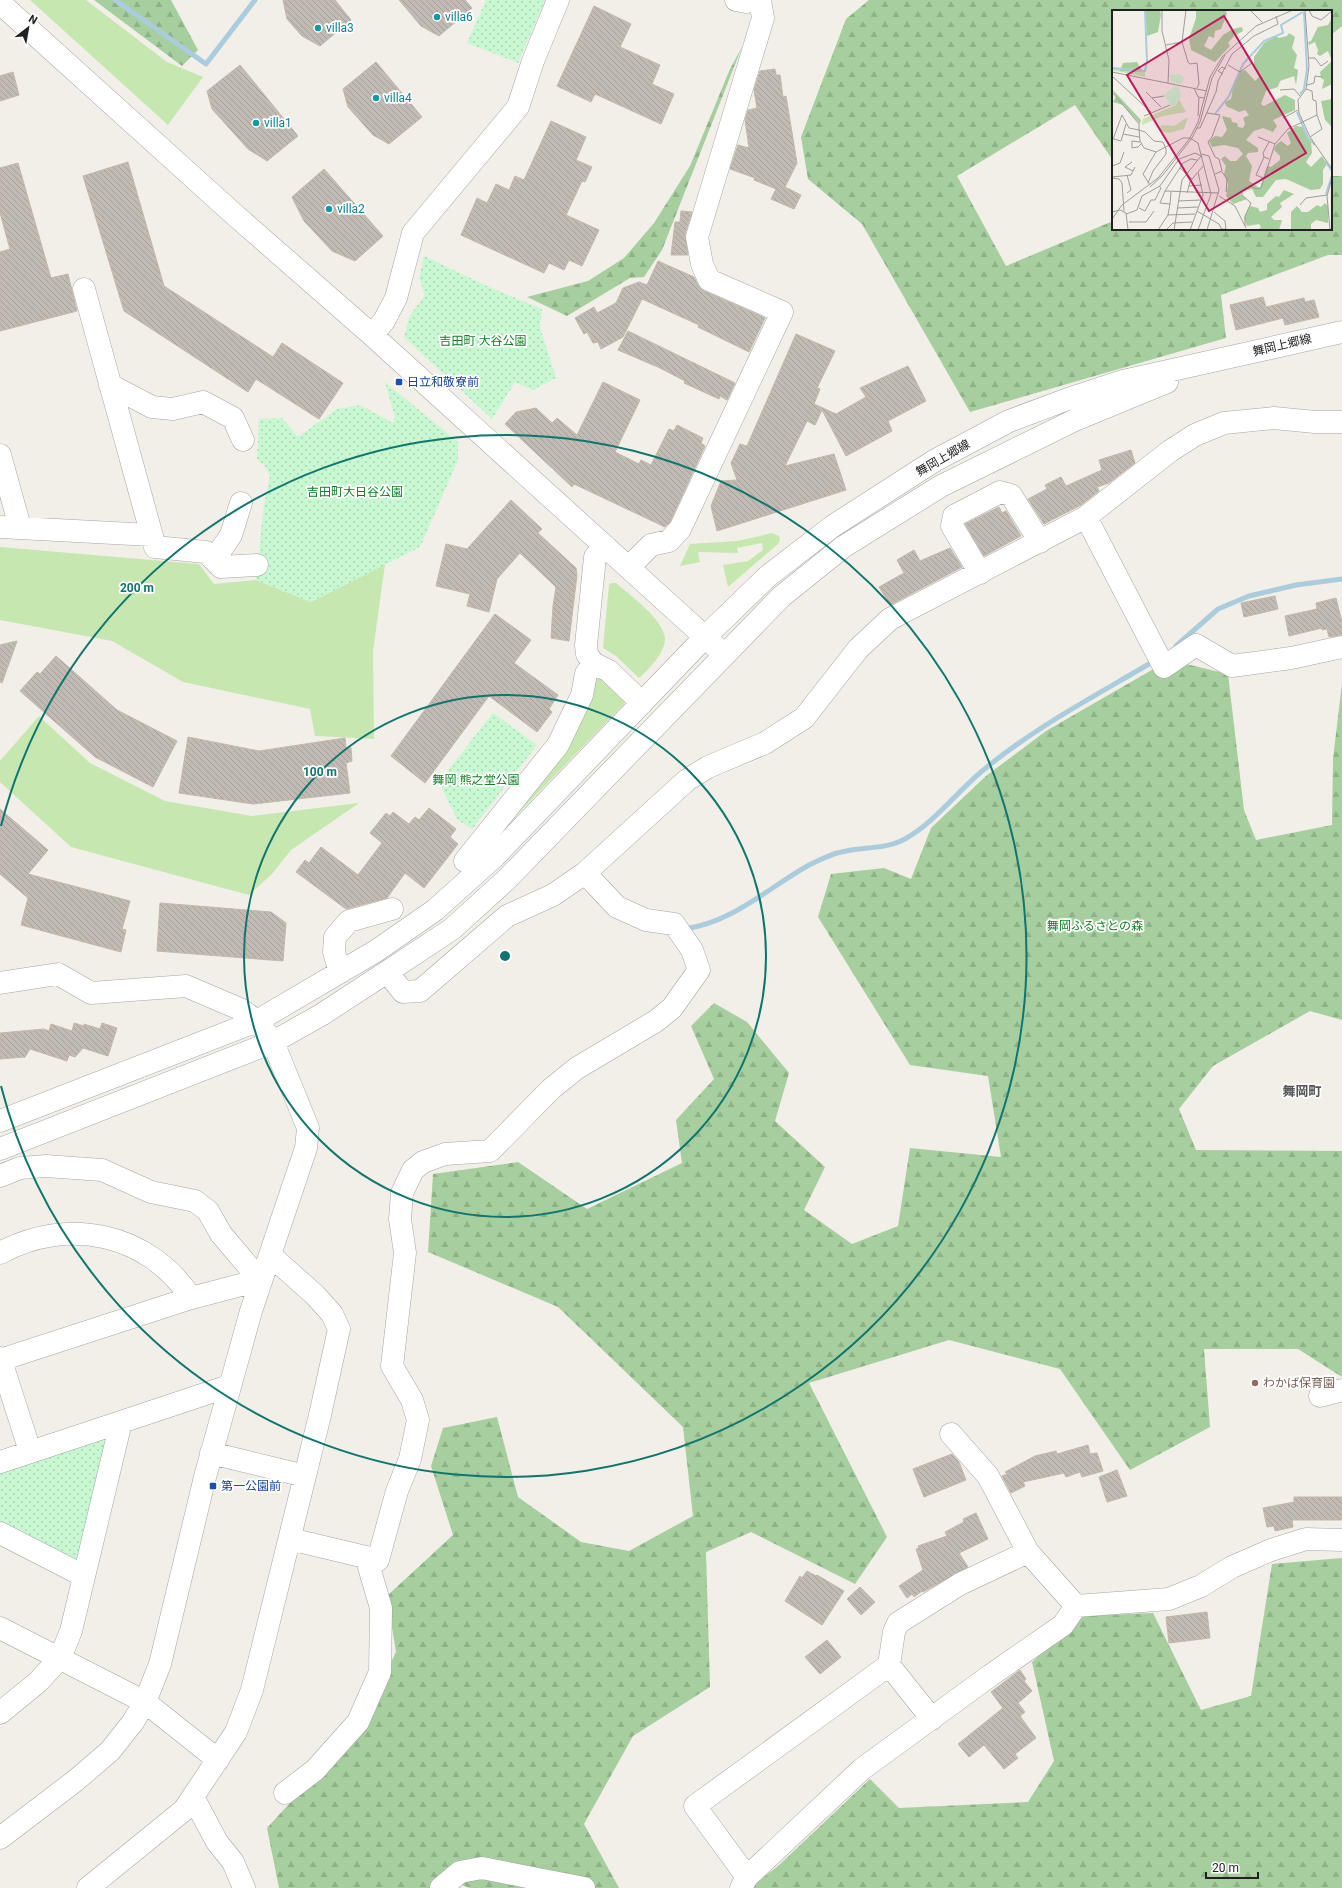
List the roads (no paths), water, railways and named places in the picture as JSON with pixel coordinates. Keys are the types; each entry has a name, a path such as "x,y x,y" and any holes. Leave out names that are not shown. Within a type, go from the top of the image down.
{"street":[{"path":"372,335 384,321 396,298 413,233 518,107 558,0"},
{"path":"736,0 746,2 752,0"},
{"path":"629,566 651,545 669,541 680,529 782,312 709,280 702,264 697,237 762,18 760,0"},
{"path":"0,3 236,216 372,335 629,566 724,655"},
{"path":"84,289 155,547 206,552 221,568 257,565"},
{"name":"舞岡上郷線","path":"0,1121 257,1021 376,951 435,910 495,856 705,637 768,576 833,526 934,462 1009,421 1068,399 1123,381 1223,360 1281,344 1342,332"},
{"name":"舞岡上郷線","path":"0,1149 273,1042 321,1015 452,929 506,880 782,596 843,548 941,486 1077,419 1223,360"},
{"path":"110,385 152,407 173,409 203,402 233,418 243,440"},
{"path":"387,972 403,992 420,991 508,916 552,895 585,873 687,780 708,767 765,743 804,718 858,649 890,619 1086,518 1170,451 1195,435 1224,423 1274,418 1315,422 1342,422"},
{"path":"0,455 10,527 151,535"},
{"path":"980,573 952,526 954,516 1000,492 1011,495 1040,542"},
{"path":"214,560 231,535 241,503"},
{"path":"1086,518 1155,647 1164,667 1196,646 1232,666 1291,658 1342,647"},
{"path":"605,546 595,557 586,654 593,663 609,671 642,703"},
{"path":"465,861 558,745 582,695 586,674 593,663"},
{"path":"290,1539 378,1560 397,1491 410,1459 418,1420 412,1400 392,1366 405,1252 400,1219 402,1193 414,1170 422,1162 446,1154 490,1151 551,1089 577,1068 656,1021 672,1008 700,970 692,950 679,932 617,908 585,873"},
{"path":"340,972 334,952 334,937 349,921 392,909"},
{"path":"0,983 58,974 91,992 186,986 240,1009 257,1021 273,1042 308,1128 306,1148 270,1255 260,1280 229,1386 211,1453 160,1664 145,1702 133,1722 110,1751 75,1781 0,1838"},
{"path":"0,1176 20,1168 46,1166 89,1168 102,1170 151,1192 195,1201 208,1210 221,1234 260,1280"},
{"path":"0,1253 36,1237 65,1234 96,1234 146,1254 173,1274 182,1283 191,1298"},
{"path":"88,1888 184,1810 236,1732 252,1690 290,1539 339,1329 332,1314 315,1295 270,1255"},
{"path":"30,1451 0,1359 191,1298 260,1280"},
{"path":"0,1462 229,1386"},
{"path":"1320,1396 1342,1390"},
{"path":"0,1713 38,1682 60,1658 71,1631 121,1422"},
{"path":"951,1434 988,1476 1028,1552 1076,1606"},
{"path":"211,1453 305,1476"},
{"path":"0,1534 84,1576"},
{"path":"1076,1606 1169,1598 1201,1586 1232,1567 1271,1550 1306,1539 1342,1540"},
{"path":"1028,1552 960,1584 898,1623 894,1632 889,1665 695,1806 744,1883 862,1769 991,1675 1063,1625 1076,1606"},
{"path":"285,1794 315,1770 358,1722 380,1672 381,1608 366,1557"},
{"path":"0,1628 145,1702 218,1760"},
{"path":"889,1665 932,1719"},
{"path":"193,1797 217,1842 233,1862 244,1888"},
{"path":"441,1888 460,1872 482,1868 584,1888"}],"waterway":[{"path":"115,0 206,64 255,0"},
{"path":"1176,646 1218,609 1249,596 1296,585 1342,579"},
{"path":"684,929 718,920 734,912 794,874 827,856 846,851 891,845 905,839 926,825 972,780 1001,756 1066,713 1154,661"}],"place":[{"name":"villa6","path":"437,17"},
{"name":"villa3","path":"318,28"},
{"name":"villa4","path":"376,98"},
{"name":"villa1","path":"256,123"},
{"name":"villa2","path":"329,209"},
{"name":"日立和敬寮前","path":"399,382"},
{"name":"わかば保育園","path":"1255,1383"},
{"name":"第一公園前","path":"213,1486"}],"district":[{"name":"舞岡町","path":"1302,1091"}],"park label":[{"name":"吉田町 大谷公園","path":"483,341"},
{"name":"吉田町大日谷公園","path":"355,492"},
{"name":"舞岡 熊之堂公園","path":"476,780"},
{"name":"舞岡ふるさとの森","path":"1095,926"}]}
